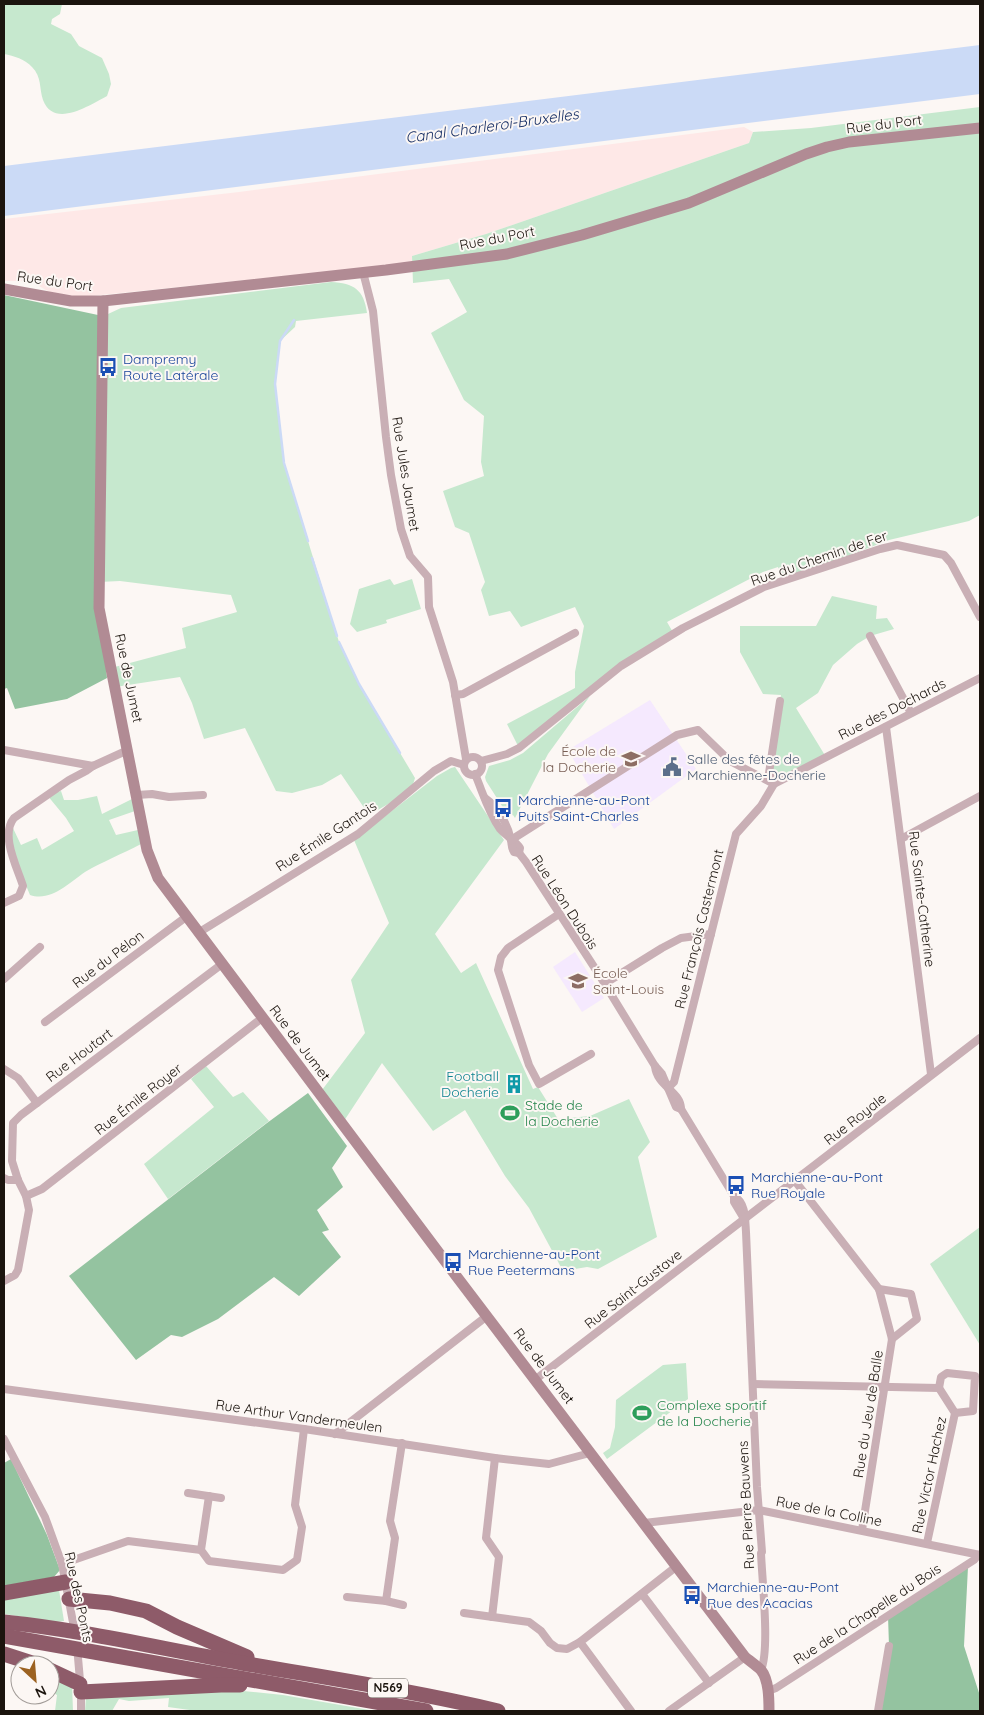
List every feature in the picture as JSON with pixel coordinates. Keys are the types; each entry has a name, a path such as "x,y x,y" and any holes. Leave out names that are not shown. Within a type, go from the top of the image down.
{"highway":[{"path":"4,1593 66,1582"},
{"path":"69,1599 110,1603 146,1611 177,1627 276,1669"},
{"name":"N569","path":"4,1622 51,1627 388,1688 498,1711"},
{"name":"N569","path":"4,1636 426,1711"},
{"path":"60,1676 81,1688 221,1685 290,1687"}],"street":[{"name":"Rue du Port","path":"4,288 71,301 103,302 386,270 507,254 582,235 689,203 827,147 849,142 980,128"},
{"name":"Rue Jules Jaumet","path":"362,272 373,311 391,475 401,529 410,556 428,577 429,607 446,659 455,695 465,762"},
{"name":"Rue de Jumet","path":"103,302 99,608 147,850 158,878 486,1316 536,1379 590,1454 745,1656 761,1670"},
{"name":"Rue du Chemin de Fer","path":"480,761 507,754 519,748 621,666 683,628 764,587 898,545 944,555 951,563 980,617"},
{"path":"455,695 463,694 575,633"},
{"path":"870,636 912,713"},
{"name":"Rue des Dochards","path":"774,784 980,678"},
{"path":"774,784 769,773 780,701"},
{"name":"Rue Sainte-Catherine","path":"886,727 932,1074"},
{"path":"511,840 677,735 698,730 730,761 774,784"},
{"path":"4,750 93,766"},
{"path":"4,903 19,896 23,886 7,839 10,823 14,818 69,780 93,766 128,750"},
{"path":"475,757 480,761 482,768 475,774 467,773 465,762 475,757"},
{"name":"Rue Émile Gantois","path":"198,932 358,834 434,771 451,761 465,762"},
{"name":"Rue Léon Dubois","path":"475,774 485,798 486,806 500,830 511,840 511,847 514,852 518,853 604,984 655,1066 656,1074 677,1097 681,1104 681,1109 734,1196 734,1202 744,1219"},
{"name":"Rue François Castermont","path":"668,1088 674,1082 736,834 761,806 774,784"},
{"path":"137,795 152,794 169,797 204,795"},
{"path":"901,838 980,796"},
{"path":"559,914 508,948 501,957 498,970 529,1065 540,1084 591,1054"},
{"name":"Rue du Pélon","path":"45,1022 186,917"},
{"path":"604,984 681,938 711,934"},
{"path":"4,979 40,947"},
{"name":"Rue Houtart","path":"26,1196 12,1161 14,1124 21,1115 222,964"},
{"name":"Rue Émile Royer","path":"26,1196 42,1189 262,1018"},
{"name":"Rue Royale","path":"744,1219 980,1038"},
{"path":"4,1069 18,1078 37,1103"},
{"path":"4,1178 18,1180"},
{"name":"Rue du Jeu de Balle","path":"795,1181 879,1289 892,1339 862,1530"},
{"path":"4,1281 15,1275 18,1270 29,1210 26,1196"},
{"name":"Rue Saint-Gustave","path":"536,1379 744,1219"},
{"name":"Rue Pierre Bauwens","path":"744,1219 761,1526 765,1643 764,1664 761,1670"},
{"path":"879,1289 911,1294 917,1319 892,1339"},
{"path":"335,1434 486,1316"},
{"name":"Rue Victor Hachez","path":"927,1543 955,1413 939,1388 941,1377 947,1372 975,1376 974,1411 955,1413"},
{"path":"753,1384 939,1388"},
{"name":"Rue Arthur Vandermeulen","path":"5,1390 304,1429 495,1458 550,1464 590,1454"},
{"path":"209,1496 201,1550 209,1561 283,1570 297,1560 302,1527 295,1505 304,1429"},
{"name":"Rue des Ponts","path":"4,1439 45,1517 62,1564 80,1668 81,1711"},
{"path":"386,1601 395,1538 390,1521 402,1444"},
{"path":"492,1617 498,1557 486,1538 495,1458"},
{"path":"188,1493 221,1498"},
{"name":"Rue de la Colline","path":"644,1522 759,1510 979,1555"},
{"path":"62,1564 128,1541 201,1550"},
{"name":"Rue de la Chapelle du Bois","path":"768,1692 888,1616 979,1555"},
{"path":"464,1612 528,1622 541,1631 550,1643 557,1648 567,1649 580,1642 677,1566"},
{"path":"642,1594 709,1683"},
{"path":"347,1597 386,1601 403,1605"},
{"path":"580,1642 631,1711"},
{"path":"878,1711 889,1646"},
{"path":"669,1711 745,1656"},
{"path":"761,1670 768,1692 769,1711"}],"shaded area":[{"path":"744,127 753,132 749,143 486,234 412,256 412,263 62,299 30,281 4,281 4,219 239,192"},
{"name":"École de la Docherie","path":"650,700 696,769 614,829 568,750"},
{"name":"École Saint-Louis","path":"575,952 604,998 582,1012 553,967"}],"green space":[{"path":"4,4 62,4 60,14 52,19 51,24 71,34 79,46 102,58 111,84 107,96 82,109 64,114 55,113 48,109 43,100 39,79 35,71 23,60 4,54"},
{"path":"980,107 980,515 969,521 889,540 782,581 778,567 763,572 667,622 674,634 640,652 519,748 507,724 575,688 575,672 584,626 575,607 521,627 510,611 489,616 481,590 485,582 469,533 455,527 443,491 484,476 481,462 484,416 464,400 431,333 467,312 449,279 413,283 412,256 486,234 749,143 753,132 811,128"},
{"path":"331,282 346,284 356,289 366,305 367,313 296,321 295,327 280,341 275,384 284,463 339,642 359,684 415,778 411,791 369,815 341,774 322,785 292,793 276,791 245,728 204,739 192,703 180,677 115,687 111,668 186,648 182,628 237,612 231,595 120,581 99,582 108,314 121,308"},
{"path":"4,295 98,315 99,596 107,678 67,699 15,709 7,688 4,689"},
{"path":"390,579 394,585 412,579 421,609 386,620 387,623 357,632 350,624 359,589"},
{"path":"832,596 877,606 876,619 887,618 894,629 870,636 857,644 833,665 818,693 796,708 826,757 774,784 769,773 781,695 763,694 740,652 740,626 816,626"},
{"path":"590,696 548,754 515,818 513,815 509,817 486,781 485,777 489,766 510,760 523,753"},
{"name":"Stade de la Docherie","path":"455,767 504,840 435,934 461,973 476,963 533,1089 538,1087 558,1119 590,1116 629,1099 650,1142 638,1157 657,1237 598,1269 587,1267 563,1271 529,1208 505,1176 465,1110 433,1131 382,1063 342,1124 319,1094 365,1033 351,980 389,923 354,840 437,776"},
{"path":"61,791 64,800 78,800 97,796 102,814 132,799 135,811 109,820 116,835 138,830 141,844 92,868 52,894 45,896 30,895 10,847 12,826 21,845 37,838 42,850 74,831 47,795"},
{"path":"206,1066 233,1097 243,1092 269,1121 168,1199 144,1164 214,1107 191,1079"},
{"path":"308,1093 347,1146 332,1168 343,1187 317,1210 329,1230 322,1232 341,1257 299,1296 274,1277 218,1319 182,1337 171,1335 136,1360 69,1276"},
{"path":"980,1227 980,1345 930,1264"},
{"name":"Complexe sportif de la Docherie","path":"686,1363 688,1399 607,1459 603,1453 610,1448 615,1427 616,1400 663,1365"},
{"path":"11,1459 47,1535 60,1570 54,1577 4,1586 4,1463"},
{"path":"968,1567 964,1646 980,1696 980,1711 878,1711 889,1646 888,1616"},
{"path":"59,1590 64,1621 57,1622 4,1614 4,1597"},
{"path":"60,1680 72,1684 73,1711 55,1711 56,1705 60,1705"},
{"path":"243,1691 283,1695 375,1711 197,1711 168,1707 169,1698 129,1701 119,1699 112,1711 85,1711 86,1697"}],"water":[{"name":"Canal Charleroi-Bruxelles","path":"980,45 980,94 4,216 4,166"}],"waterway":[{"path":"294,320 280,341 275,384 284,463 308,541"},
{"path":"312,558 337,636"},
{"path":"339,642 359,684 400,753"}],"place":[{"name":"Dampremy Route Latérale","path":"108,367"},
{"name":"École de la Docherie","path":"631,759"},
{"name":"Salle des fêtes de Marchienne-Docherie","path":"672,767"},
{"name":"Marchienne-au-Pont Puits Saint-Charles","path":"503,808"},
{"name":"École Saint-Louis","path":"578,981"},
{"name":"Football Docherie","path":"514,1084"},
{"name":"Stade de la Docherie","path":"510,1113"},
{"name":"Marchienne-au-Pont Rue Royale","path":"736,1185"},
{"name":"Marchienne-au-Pont Rue Peetermans","path":"453,1262"},
{"name":"Complexe sportif de la Docherie","path":"642,1413"},
{"name":"Marchienne-au-Pont Rue des Acacias","path":"692,1595"}]}
